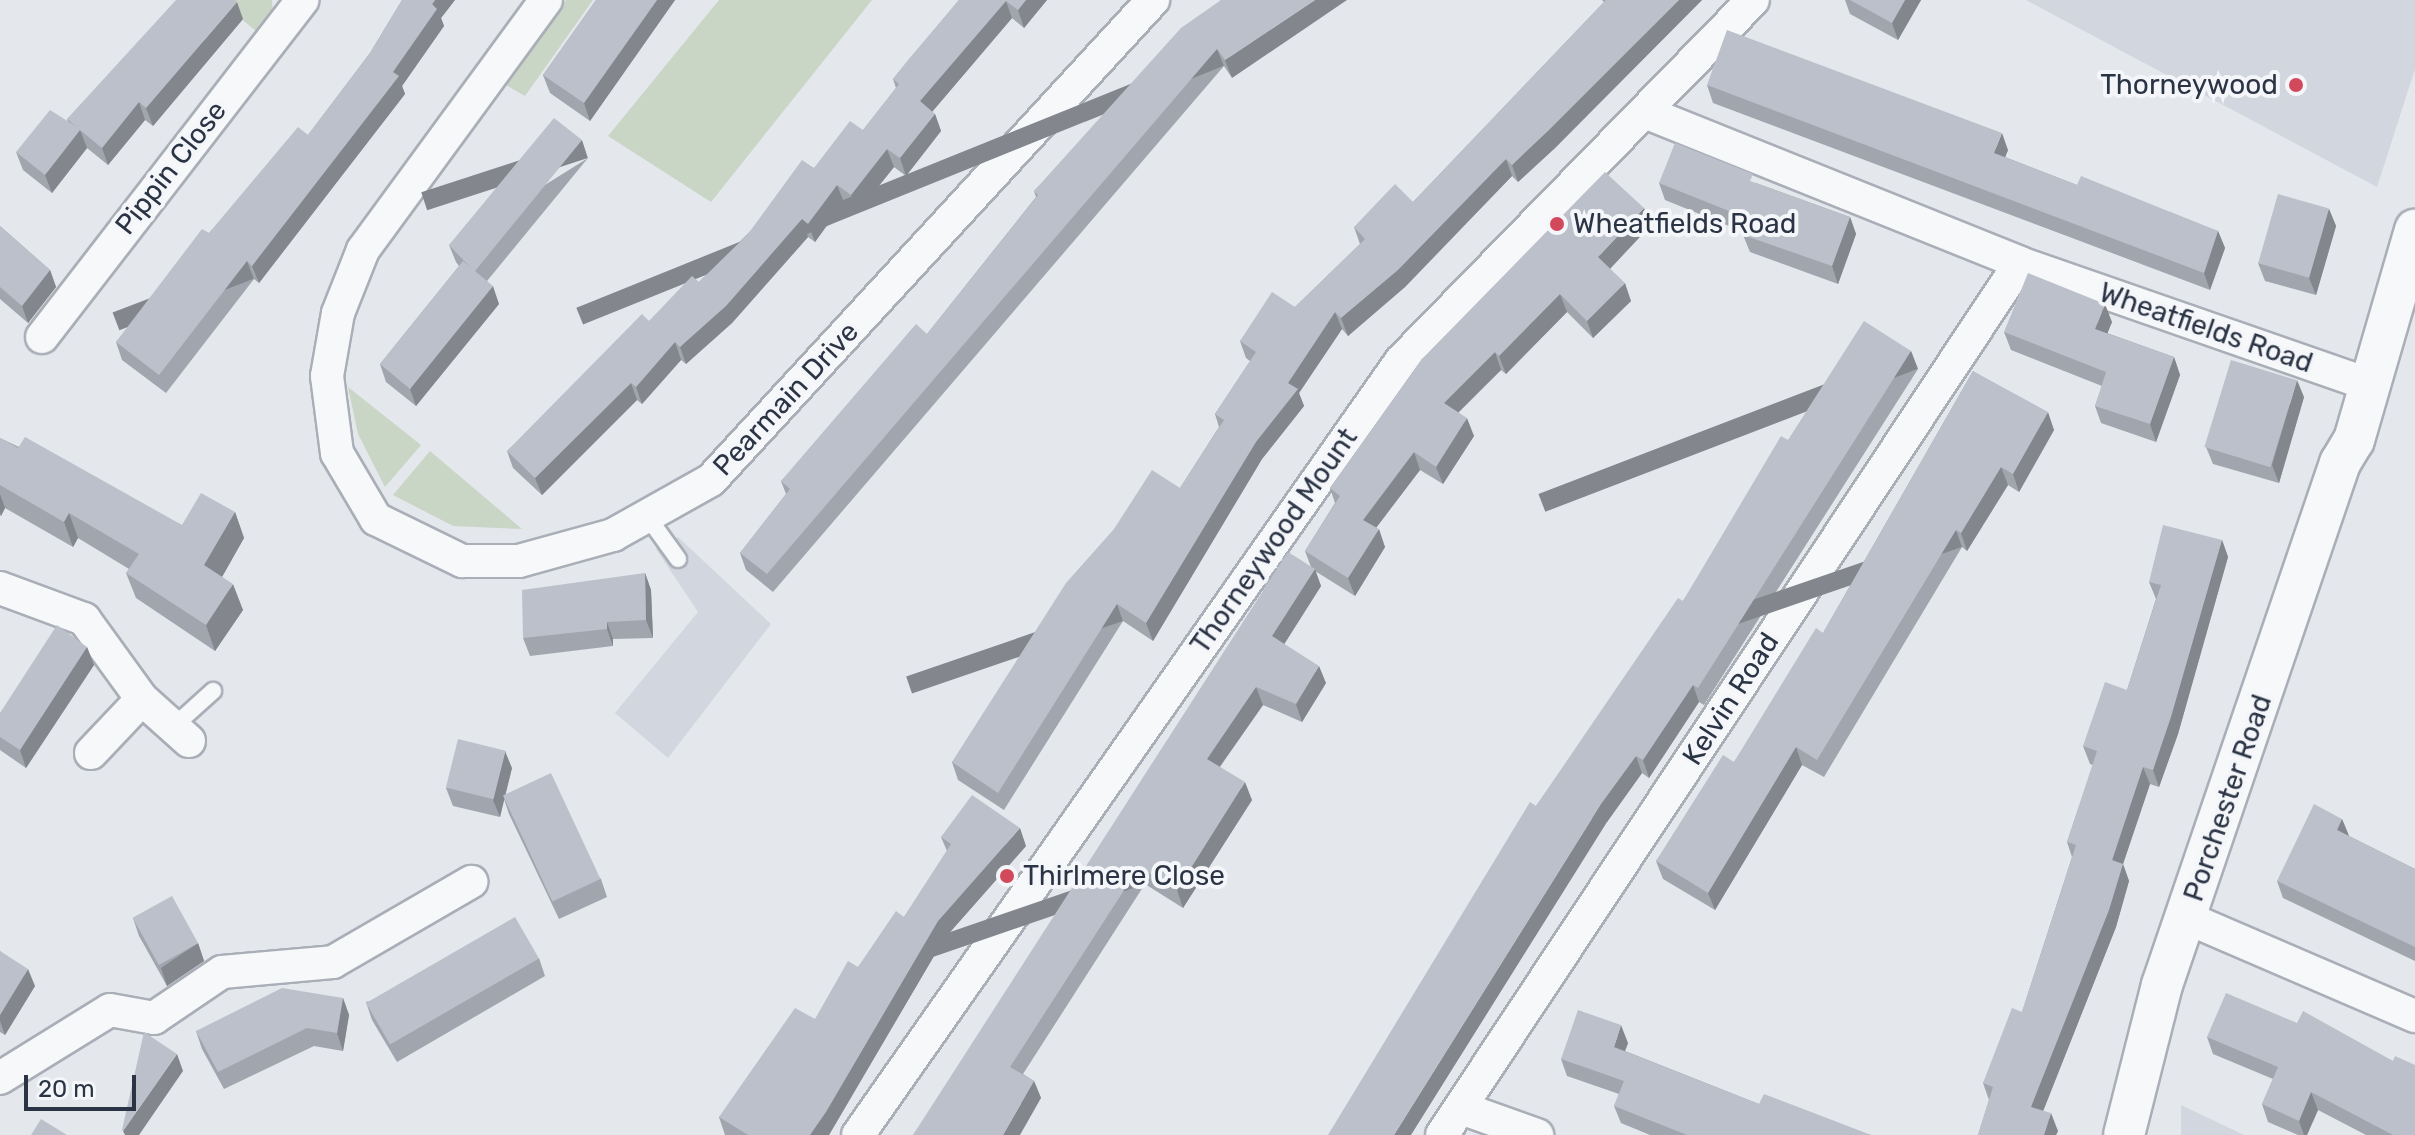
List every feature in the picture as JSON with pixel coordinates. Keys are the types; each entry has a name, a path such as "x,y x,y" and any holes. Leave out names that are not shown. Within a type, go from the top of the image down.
{"street":[{"name":"Pippin Close","path":"42,337 116,226 302,0"},
{"name":"Pearmain Drive","path":"546,0 363,250 338,313 327,376 337,453 376,519 462,561 519,561 613,535 711,480 1153,0"},
{"name":"Thorneywood Mount","path":"858,1135 1401,361 1753,0"},
{"name":"Wheatfields Road","path":"1645,112 2362,399"},
{"name":"Porchester Road","path":"2124,1135 2187,918 2340,463 2350,452 2362,399 2415,230"},
{"name":"Kelvin Road","path":"1442,1135 2020,263"},
{"path":"0,588 84,619 142,699 181,734"},
{"path":"91,753 142,699"},
{"path":"0,1078 110,1010 154,1018 222,972 333,962 471,882"},
{"path":"2187,918 2415,1016"},
{"path":"1461,1108 1537,1135"}],"lane":[{"path":"647,516 678,559"},
{"path":"181,734 213,691"}],"shaded area":[{"name":"Thorneywood","path":"2026,0 2415,0 2415,69 2377,187"},
{"path":"678,537 771,624 668,758 615,713 698,612 656,549"},
{"path":"2181,1105 2244,1135 2181,1135"}],"green space":[{"path":"219,0 272,0 273,16 258,33"},
{"path":"566,0 593,0 525,96 506,85"},
{"path":"719,0 872,0 711,202 608,136"},
{"path":"348,387 421,445 385,487 358,434"},
{"path":"430,451 522,529 453,526 393,495"}],"building":[{"path":"176,0 237,2 146,108 139,102 102,148 80,130 45,175 16,152 50,110 77,127 67,119"},
{"path":"402,0 435,0 432,4 437,9 393,72 399,76 252,266 247,261 159,375 116,342 202,229 209,233 298,127 308,135 370,53"},
{"path":"596,0 657,0 584,103 543,75"},
{"path":"959,0 1026,0 1018,10 1006,1 920,101 935,114 900,158 887,149 851,195 837,185 808,224 802,219 726,306 680,347 675,342 636,387 631,383 535,478 507,451 642,314 649,321 692,276 699,282 748,234 802,160 814,168 850,121 863,130 899,84 893,79"},
{"path":"1221,0 1315,0 1225,60 1217,49 767,574 740,553 790,489 781,481 916,324 927,334 1038,195 1034,191 1181,28"},
{"path":"1606,0 1679,0 1512,165 1506,159 1398,270 1341,318 1335,312 1288,383 1298,389 1256,442 1146,623 1117,604 998,793 952,762 1066,583 1114,529 1152,470 1180,488 1224,420 1215,414 1256,352 1240,341 1272,292 1295,307 1365,239 1354,227 1395,184 1413,202"},
{"path":"1850,0 1905,0 1892,23"},
{"path":"1727,30 2002,133 1994,153 2077,185 2081,176 2218,231 2204,273 1707,85"},
{"path":"554,118 582,140 475,271 493,286 410,389 380,364 463,261 471,268 449,245"},
{"path":"1675,143 1753,174 1750,181 1850,217 1832,266 1743,235 1749,219 1659,183"},
{"path":"1605,172 1644,208 1598,257 1625,283 1587,321 1560,294 1499,356 1495,352 1444,403 1467,418 1436,467 1414,452 1363,520 1379,529 1348,578 1305,551 1340,496 1330,488 1422,359"},
{"path":"2278,194 2329,209 2309,278 2258,263"},
{"path":"0,226 50,270 22,306 0,287"},
{"path":"2028,273 2105,304 2095,329 2174,357 2150,424 2095,406 2106,372 2004,332"},
{"path":"1864,321 1911,351 1698,688 1693,685 1643,760 1636,756 1601,804 1394,1135 1328,1135 1530,802 1536,806 1678,598 1683,601 1781,436 1788,440"},
{"path":"2231,360 2297,380 2270,467 2204,447"},
{"path":"1973,371 2048,412 2013,474 2001,467 1961,533 1956,530 1817,760 1796,747 1708,893 1656,861 1723,755 1734,762 1816,628 1823,633"},
{"path":"25,437 182,525 201,493 235,512 204,565 233,584 206,625 126,573 139,554 69,513 64,522 0,485 0,438 18,448"},
{"path":"2163,525 2222,540 2153,770 2143,767 2112,860 2123,864 2109,910 2031,1107 2051,1113 2044,1135 1978,1135 1993,1087 1983,1083 2012,1008 2022,1012 2076,845 2067,842 2097,751 2083,746 2105,682 2127,690 2161,585 2149,582"},
{"path":"1288,552 1315,569 1272,636 1319,666 1296,704 1256,687 1207,759 1245,782 1177,890 1139,867 1010,1067 1034,1081 1003,1135 913,1135"},
{"path":"645,573 646,620 607,622 607,629 523,638 522,590"},
{"path":"57,625 87,647 20,750 0,737 0,713"},
{"path":"458,739 506,751 493,799 446,788"},
{"path":"551,773 600,879 552,901 503,795"},
{"path":"972,795 1020,828 938,921 810,1135 748,1135 719,1117 795,1008 815,1019 848,961 858,967 896,911 904,917 951,844 941,837"},
{"path":"2314,804 2342,819 2337,830 2415,869 2415,947 2277,881"},
{"path":"172,896 198,943 159,965 133,918"},
{"path":"515,917 539,959 390,1045 366,1003"},
{"path":"0,951 28,969 0,1015"},
{"path":"282,988 343,998 337,1033 307,1028 218,1072 196,1031"},
{"path":"2226,993 2297,1023 2303,1011 2393,1061 2395,1056 2415,1065 2415,1135 2393,1135 2311,1092 2299,1121 2262,1104 2278,1067 2207,1037"},
{"path":"1578,1010 1621,1025 1614,1047 1759,1104 1764,1094 1871,1135 1687,1135 1614,1106 1624,1081 1561,1059"},
{"path":"144,1032 177,1054 123,1131 122,1130"},
{"path":"41,1119 67,1135 31,1135"}],"place":[{"name":"Thorneywood","path":"2296,85"},
{"name":"Wheatfields Road","path":"1557,224"},
{"name":"Thirlmere Close","path":"1007,876"}]}
